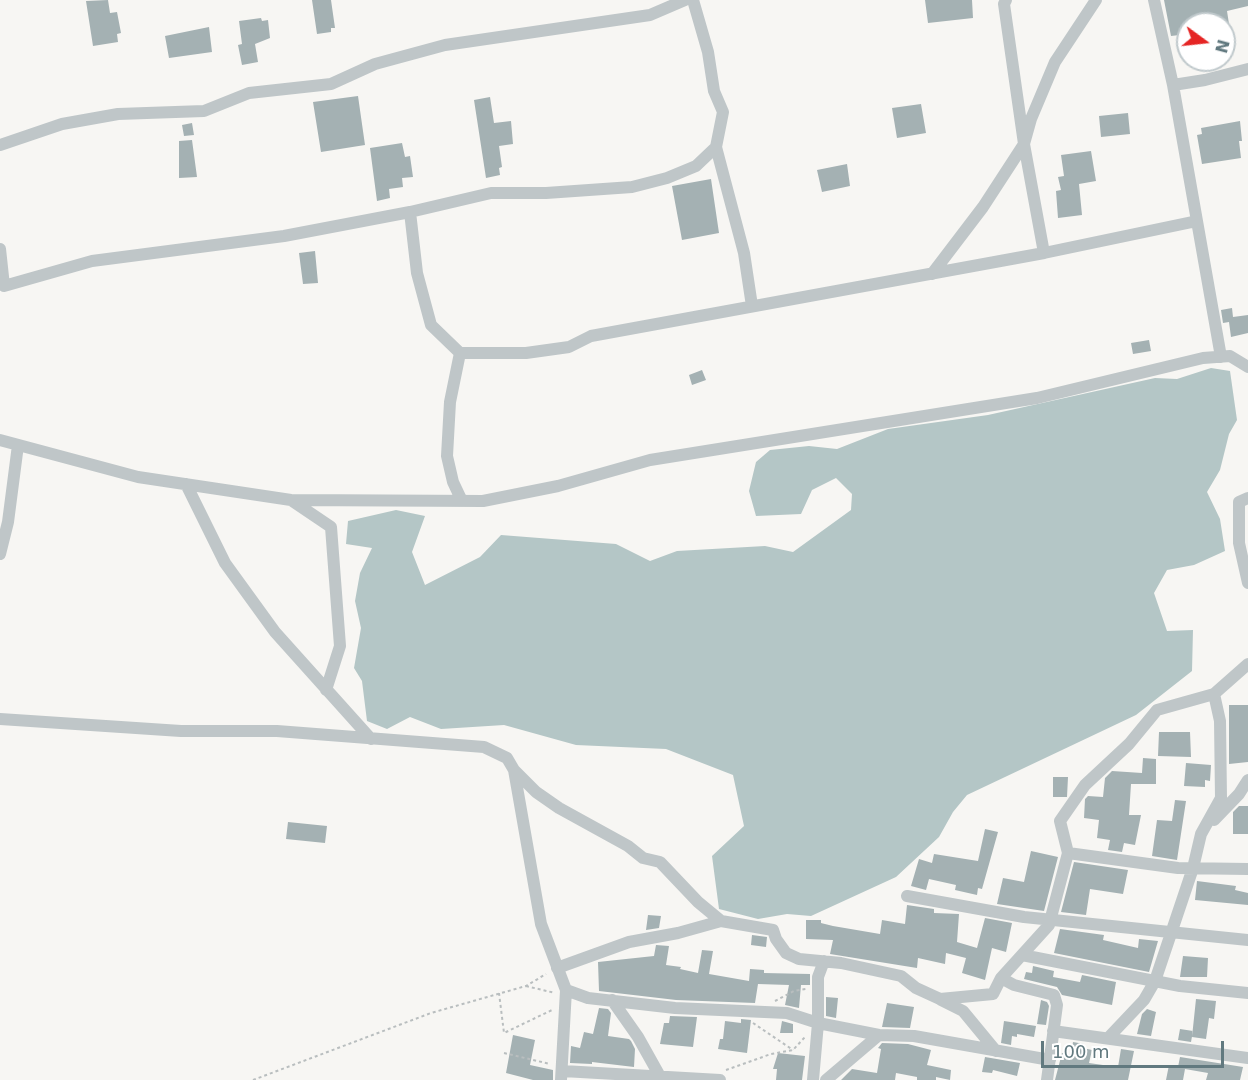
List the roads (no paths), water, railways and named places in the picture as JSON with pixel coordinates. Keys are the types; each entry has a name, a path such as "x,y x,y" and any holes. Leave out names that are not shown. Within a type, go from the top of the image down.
{"street":[{"path":"0,145 73,122 118,114 204,111 249,93 331,84 375,64 445,45 650,15 685,0"},
{"path":"693,0 708,52 714,92 723,112 716,147 744,253 752,306"},
{"path":"932,273 983,207 1024,144 1031,119 1055,62 1096,0"},
{"path":"1154,0 1173,85 1221,357"},
{"path":"1004,1 1024,144 1044,253"},
{"path":"1173,85 1248,69"},
{"path":"0,249 4,286 92,261 284,236 410,212 491,192 546,193 632,187 667,178 696,166 716,147"},
{"path":"410,212 417,273 431,324 460,353 526,353 569,347 591,336 1044,253 1197,221"},
{"path":"460,353 450,402 447,456 453,482 462,501"},
{"path":"0,440 138,477 291,500 483,501 558,486 650,460 1037,398 1203,358 1230,356 1248,367"},
{"path":"0,554 8,522 18,445"},
{"path":"186,484 225,563 275,632 371,739"},
{"path":"1248,498 1239,502 1239,543 1248,583"},
{"path":"291,500 331,527 340,646 326,690"},
{"path":"940,999 993,994 1001,978 1049,925 1068,853 1060,821 1085,785 1129,744 1157,710 1214,694 1248,664"},
{"path":"1109,1036 1144,1000 1155,981 1193,868 1201,834 1221,798 1220,721 1214,694"},
{"path":"0,719 181,731 277,731 484,747 507,758 514,770 536,792 559,808 628,846 643,858 660,862 698,902 721,921"},
{"path":"514,770 541,924 566,997 562,1076 661,1079 722,1075"},
{"path":"1201,834 1239,794 1248,780"},
{"path":"1068,853 1193,868 1248,869"},
{"path":"908,896 1050,921 1248,940"},
{"path":"557,968 629,942 678,933 721,921 773,930 786,953 799,959 901,976 916,988 963,1011 996,1051"},
{"path":"1022,956 1180,986 1248,993"},
{"path":"813,1080 818,1023 817,987 824,962"},
{"path":"1001,978 1014,985 1054,995 1057,1005 1047,1080"},
{"path":"566,997 748,1012 787,1013 818,1023 879,1035 914,1036 1050,1060"},
{"path":"612,1000 638,1037 661,1079"},
{"path":"1053,1031 1109,1036 1248,1058"},
{"path":"826,1080 879,1035"}]}
